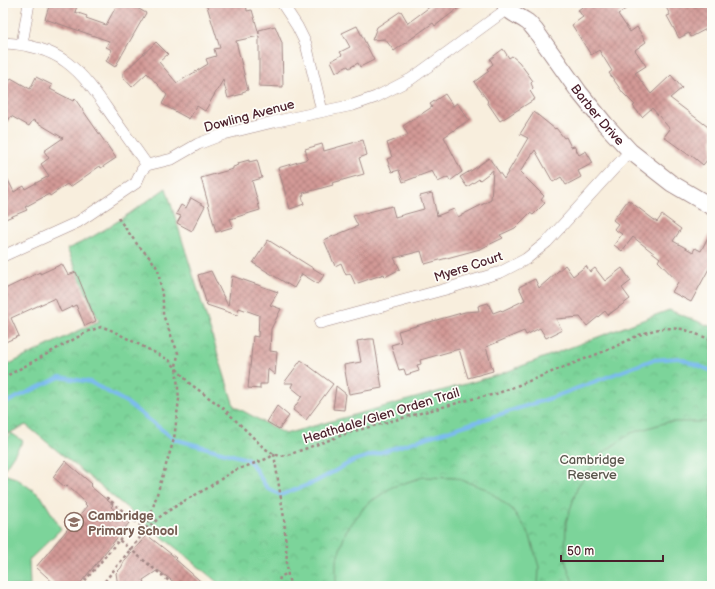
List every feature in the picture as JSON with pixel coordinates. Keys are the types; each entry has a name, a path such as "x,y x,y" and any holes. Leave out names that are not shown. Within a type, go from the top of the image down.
{"street":[{"path":"22,44 29,3"},
{"path":"282,3 297,26 306,44 322,111"},
{"name":"Dowling Avenue","path":"147,166 172,159 198,144 224,134 353,105 376,97 411,79 505,6"},
{"name":"Barber Drive","path":"505,6 512,14 527,22 535,30 579,92 605,124 630,151 671,183 712,207"},
{"path":"3,43 22,44 54,54 79,72 92,86 147,166 142,170 136,183 78,222 3,256"},
{"name":"Myers Court","path":"320,324 494,274 526,259 547,242 630,151"}],"path":[{"path":"118,218 158,269 163,302 163,315 178,353 176,367 179,399 174,439 146,530"},
{"path":"3,378 89,331 101,327 109,329 169,360 189,383 223,408 264,448 274,454"},
{"name":"Heathdale/Glen Orden Trail","path":"274,454 280,456 288,455 351,432 472,399 496,394 654,330 664,328 682,329 712,340"},
{"path":"101,586 146,530 162,515 233,471 269,458 274,454"},
{"path":"274,454 284,518 288,573 291,586"},
{"path":"106,499 107,498 146,530"},
{"path":"82,586 123,535"},
{"path":"119,540 175,586"},
{"path":"278,586 280,577 288,573"}],"green space":[{"name":"Cambridge Reserve","path":"166,188 234,406 285,434 498,375 669,310 712,327 712,586 222,586 26,425 3,436 3,367 99,321 67,249 106,229"},
{"path":"668,422 706,422 712,424 712,586 574,586 565,560 566,522 578,486 600,455 631,433"},
{"path":"11,433 23,441 5,468 3,467 3,445"},
{"path":"3,474 16,478 41,496 61,529 29,560 30,586 3,586"},
{"path":"423,477 456,478 486,489 512,509 530,536 539,567 538,586 336,586 336,562 346,531 366,505 392,487"}],"building":[{"path":"50,3 78,3 75,12 87,16 86,18 106,25 118,3 128,3 146,13 115,67 106,61 112,50 106,47 109,41 45,19"},
{"path":"206,3 246,3 247,11 252,10 259,34 259,30 275,26 282,43 283,87 259,86 259,36 236,41 248,90 242,92 242,94 228,98 223,80 205,111 197,106 189,119 162,104 167,95 147,73 132,87 123,77 123,73 156,42 168,54 159,62 177,83 208,64 206,59 216,56 214,49 220,48"},
{"path":"435,3 465,3 435,26 433,23 394,51 385,39 372,40 377,27 401,11 408,23"},
{"path":"588,3 635,3 618,14 630,32 637,27 646,42 635,50 646,66 635,73 651,94 671,75 682,88 670,98 712,130 712,154 703,165 664,137 670,129 652,108 642,117 633,106 635,105 623,93 609,73 612,71 599,50 591,55 572,25 583,17 578,10"},
{"path":"664,3 712,3 712,26 691,37 689,33 679,38 667,16 670,15"},
{"path":"357,26 374,60 360,67 358,63 349,68 348,66 336,72 331,61 342,55 340,52 350,47 342,33"},
{"path":"503,49 509,58 512,56 519,62 533,81 531,83 533,88 530,91 535,99 500,121 474,82 489,71 487,69 493,64 490,59"},
{"path":"36,77 52,85 50,89 73,101 75,99 116,158 101,168 100,166 70,187 67,184 50,196 49,194 25,207 27,210 3,220 3,170 14,192 24,186 25,189 49,176 41,164 49,158 44,151 63,138 33,120 29,126 11,116 3,129 3,79 9,82 11,78 30,89"},
{"path":"445,94 453,106 457,103 469,120 444,137 462,172 450,181 448,177 438,182 432,171 403,182 399,170 392,172 387,159 392,157 387,143 408,135 403,126 432,107 430,104"},
{"path":"534,112 555,129 556,128 564,138 566,137 571,147 574,146 579,155 586,151 593,163 578,171 581,177 566,185 561,177 553,182 535,150 520,172 544,196 541,200 545,203 533,215 530,213 515,228 500,235 503,238 480,249 425,264 421,251 394,258 400,269 385,277 384,274 355,284 350,273 346,275 341,263 335,266 324,240 358,226 353,216 392,206 395,217 424,209 420,196 432,193 437,216 454,209 458,217 491,200 493,170 480,180 479,179 467,187 460,177 489,158 504,179 528,138 520,134"},
{"path":"363,140 367,155 359,158 364,174 332,183 333,185 303,193 304,195 302,196 304,204 290,209 278,168 308,159 305,149 322,144 324,151"},
{"path":"249,160 249,162 257,160 262,178 252,181 260,210 230,219 233,227 216,232 201,178 233,169 233,167 239,165 238,163"},
{"path":"191,198 205,206 192,231 177,223 181,216 176,214 181,205 186,208"},
{"path":"628,200 657,222 662,215 681,229 673,241 693,252 695,248 701,251 712,229 712,263 691,302 672,292 678,282 658,261 660,258 633,237 622,251 614,245 622,234 614,229 618,224 613,220"},
{"path":"268,240 324,275 318,284 302,274 294,288 253,263"},
{"path":"62,264 68,275 76,272 96,321 85,326 76,305 61,312 55,298 11,318 19,336 3,343 3,290 40,272 40,274"},
{"path":"565,265 573,276 586,266 590,272 595,268 605,281 622,268 631,281 622,288 630,299 608,315 605,311 587,326 580,317 556,319 562,330 546,338 540,328 526,335 524,331 486,347 493,371 468,378 459,349 420,360 421,364 417,365 419,371 406,375 404,369 399,370 391,345 401,342 398,331 465,312 479,311 478,306 488,303 493,313 502,311 525,300 519,287 535,279 539,288"},
{"path":"211,271 228,306 232,276 278,292 270,305 281,309 271,329 270,351 277,352 275,375 268,369 267,384 260,384 260,389 248,388 253,336 258,337 259,315 239,308 237,315 207,305 198,275"},
{"path":"374,339 382,388 349,394 344,365 361,362 357,341"},
{"path":"301,360 333,384 306,420 293,410 302,396 291,387 293,383 284,383"},
{"path":"336,386 346,394 344,410 333,409"},
{"path":"277,406 289,416 279,429 267,422"},
{"path":"65,461 92,484 90,486 113,505 111,507 129,523 78,586 57,586 36,567 87,506 85,504 86,503 67,485 65,487 53,477"},
{"path":"147,535 176,558 175,559 206,586 179,586 158,570 143,580 145,586 118,586 116,573 121,568 125,560"}],"waterway":[{"path":"3,404 60,377 90,382 126,402 174,439 247,459 252,464 267,488 281,495 315,482 353,461 551,398 652,360 679,358 712,371"}],"place":[{"name":"Cambridge Primary School","path":"74,522"}]}
